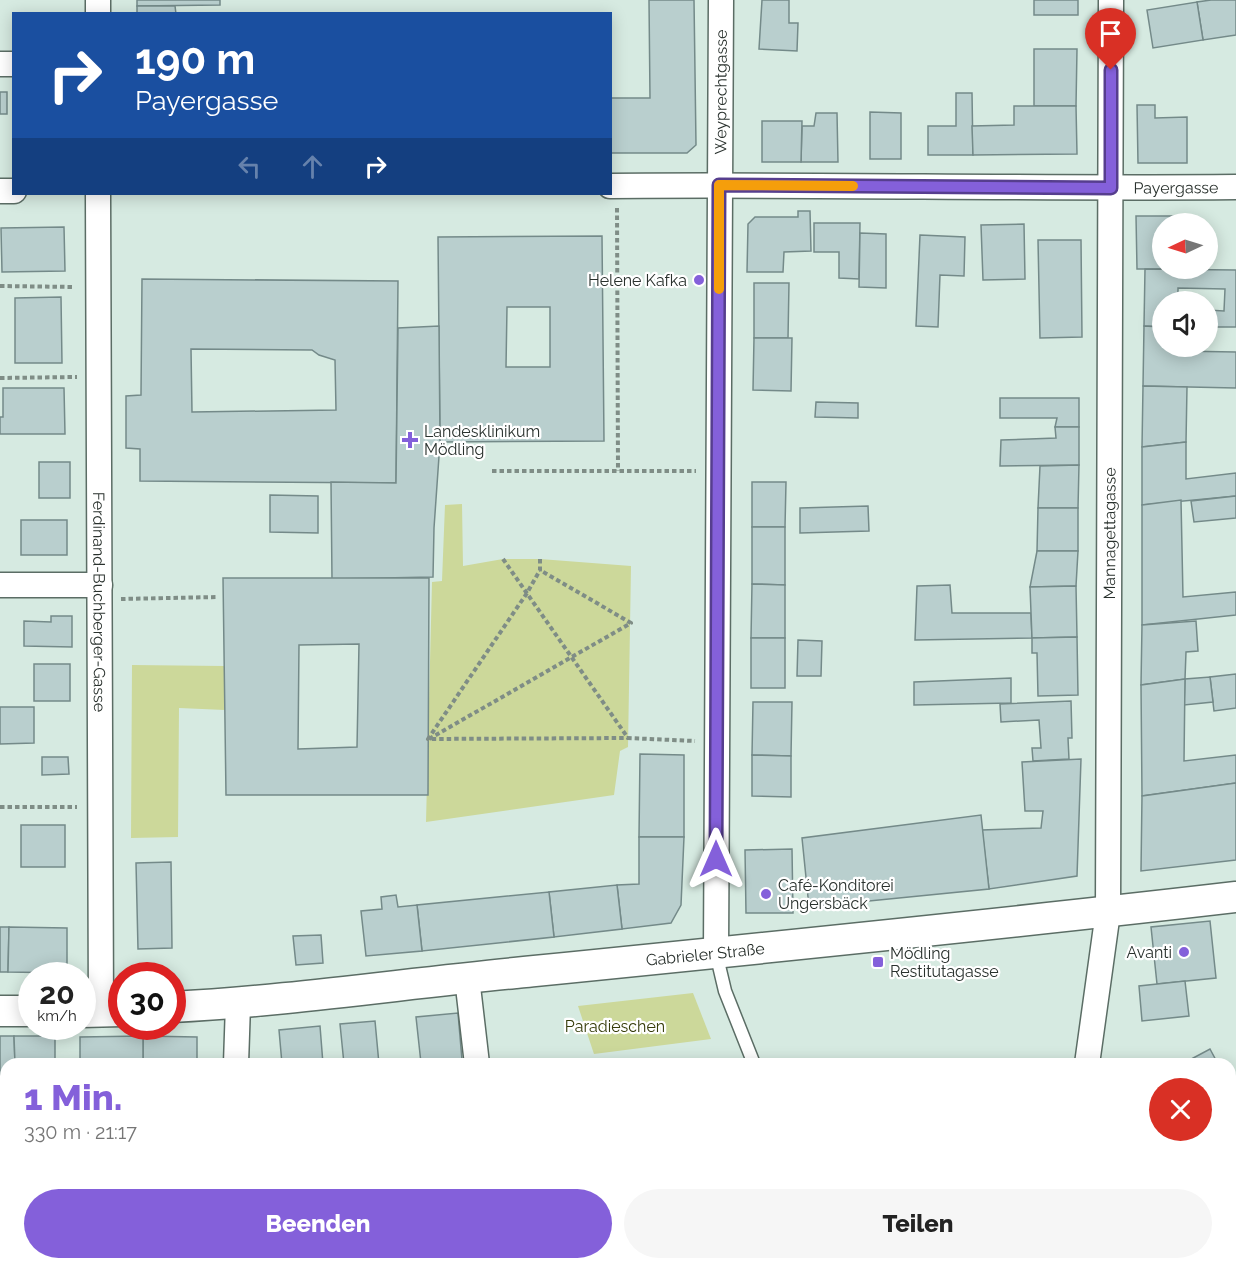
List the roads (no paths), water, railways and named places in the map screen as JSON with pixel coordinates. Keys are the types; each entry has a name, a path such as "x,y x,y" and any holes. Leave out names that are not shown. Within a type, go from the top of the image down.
{"street":[{"name":"Weyprechtgasse","path":"716,953 721,0"},
{"name":"Mannagettagasse","path":"1089,1058 1108,912 1111,0"},
{"name":"Payergasse","path":"612,186 1236,187"},
{"name":"Ferdinand-Buchberger-Gasse","path":"98,195 102,1011"},
{"path":"0,585 100,592"},
{"name":"Gabrieler Straße","path":"186,1006 238,1004 1236,897"},
{"path":"466,978 476,1058"},
{"path":"236,1058 238,1004"},
{"path":"0,1011 18,1011"}],"lane":[{"path":"716,953 725,991 752,1058"}],"place":[{"name":"Helene Kafka","path":"699,280"},
{"name":"Landesklinikum Mödling","path":"410,440"},
{"name":"Café-Konditorei Ungersbäck","path":"766,894"},
{"name":"Avanti","path":"1184,952"},
{"name":"Mödling Restitutagasse","path":"878,962"}],"park label":[{"name":"Paradieschen","path":"615,1026"}]}
